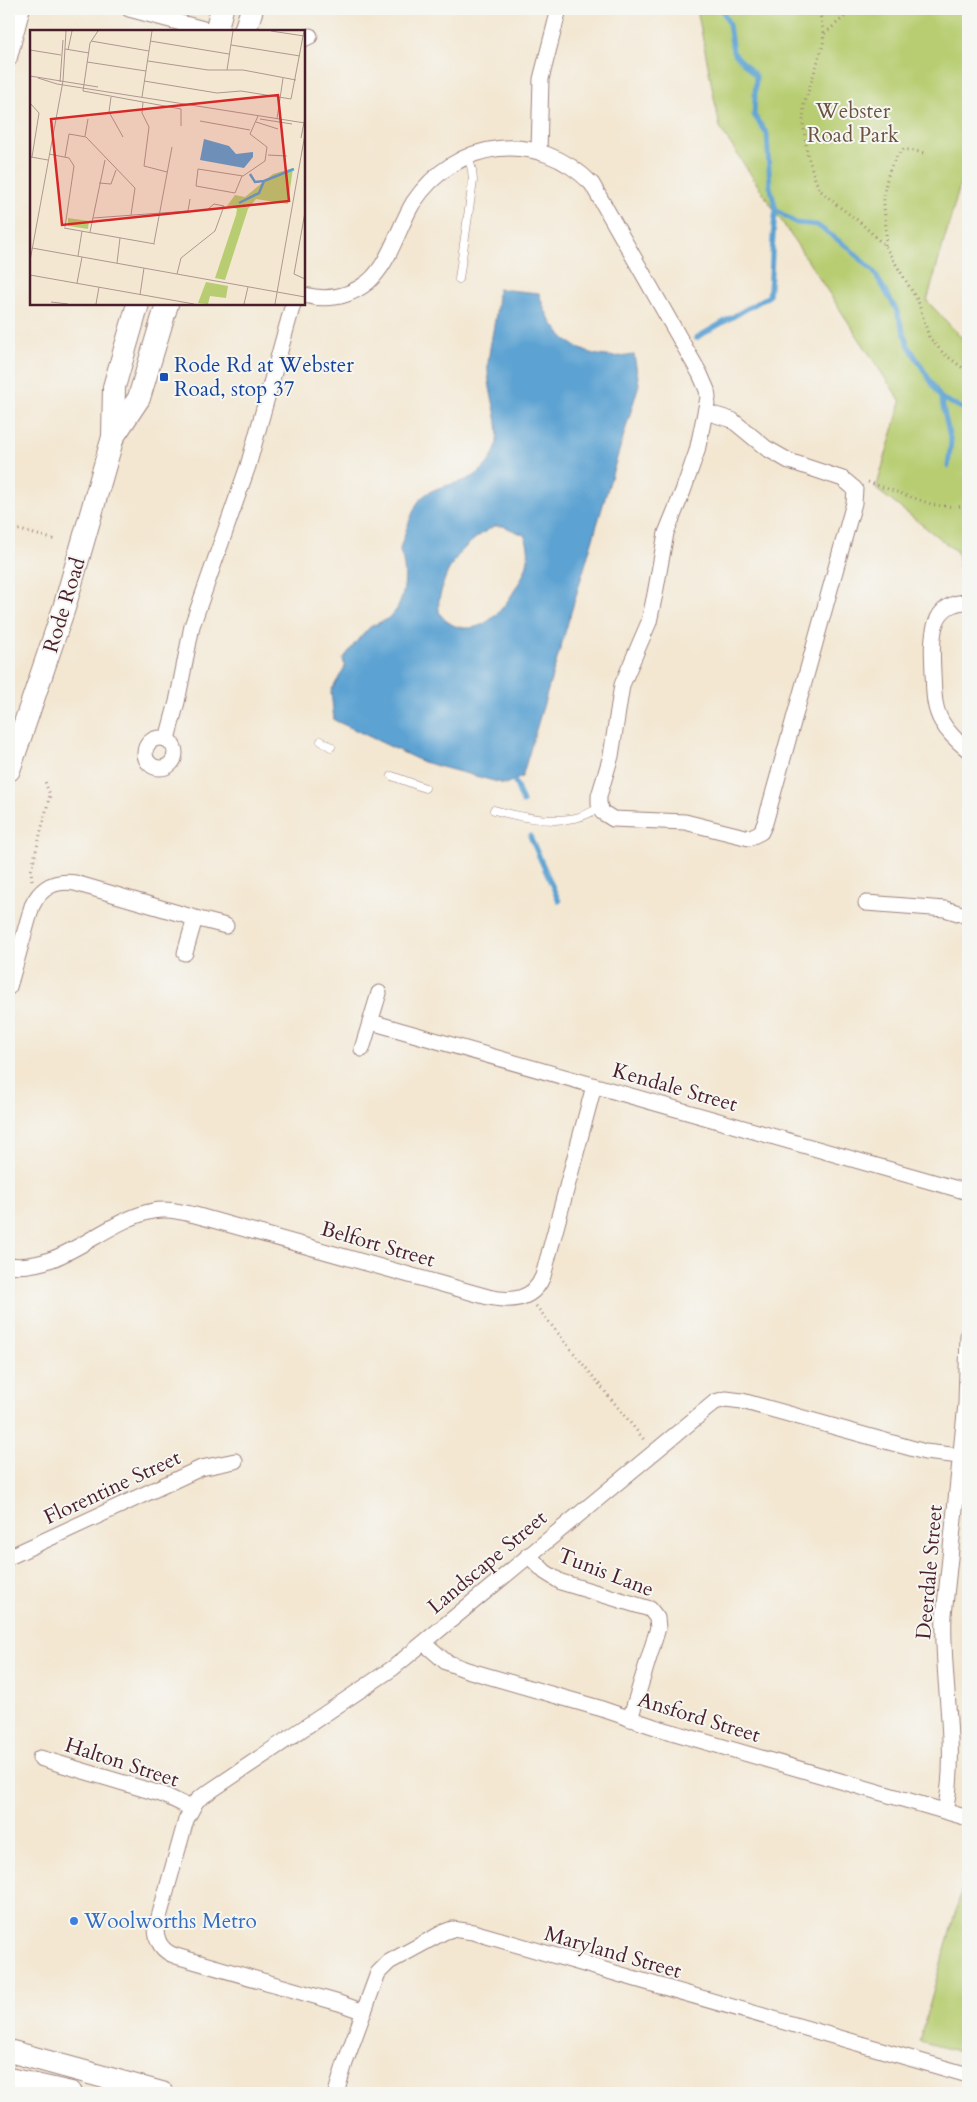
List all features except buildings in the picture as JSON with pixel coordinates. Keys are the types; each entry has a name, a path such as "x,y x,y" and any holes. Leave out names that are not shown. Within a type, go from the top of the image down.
{"main road":[{"path":"216,30 222,9"},
{"path":"246,30 252,9"},
{"name":"Rode Road","path":"9,770 62,616 113,437 114,387 138,305"},
{"name":"Rode Road","path":"113,437 139,398 167,305"},
{"path":"9,2052 162,2093"},
{"path":"9,2079 71,2093"}],"street":[{"path":"9,59 22,9"},
{"path":"129,9 207,30"},
{"path":"539,151 541,79 559,9"},
{"path":"305,296 318,298 340,297 350,294 369,281 384,261 405,218 421,192 456,162 468,156 504,147 539,151 561,160 579,171 592,184 705,382 708,398 690,474 666,533 648,622 622,685 612,749 599,796 600,808 605,815 618,821 685,822 745,838 754,837 761,832 765,823 854,503 855,489 848,482 789,461 766,448 732,420 706,412"},
{"path":"167,739 177,702 192,626 248,466 294,305"},
{"path":"968,602 952,605 946,609 935,624 932,641 936,708 941,721 949,732 968,750"},
{"path":"9,987 39,887 68,882 226,926"},
{"path":"866,903 945,909 966,915"},
{"path":"185,953 195,918"},
{"path":"362,1048 379,993"},
{"name":"Kendale Street","path":"370,1022 968,1192"},
{"path":"528,1296 538,1287 544,1276 594,1086"},
{"name":"Belfort Street","path":"9,1265 40,1264 132,1218 154,1211 168,1210 195,1215 488,1297 506,1300 528,1296"},
{"name":"Deerdale Street","path":"945,1811 950,1792 950,1769 943,1640 966,1404 968,1335"},
{"name":"Landscape Street","path":"364,2012 176,1956 166,1952 160,1946 156,1928 184,1827 191,1808 205,1794 358,1693 424,1643 528,1555 709,1407 721,1400 742,1401 925,1452 960,1456"},
{"name":"Florentine Street","path":"9,1557 201,1468 235,1462"},
{"name":"Tunis Lane","path":"528,1555 545,1572 561,1582 650,1609 656,1615 658,1628 630,1719"},
{"name":"Ansford Street","path":"424,1643 439,1657 455,1666 968,1818"},
{"name":"Halton Street","path":"40,1758 164,1795 191,1808"},
{"name":"Maryland Street","path":"336,2093 374,1980 383,1966 444,1932 460,1930 968,2075"}],"lane":[{"path":"459,279 474,181 468,156"},
{"path":"321,741 331,747"},
{"path":"392,776 425,788"},
{"path":"494,810 532,819 565,819 578,817 600,808"}],"path":[{"path":"815,9 820,14 824,34 823,45 804,105 804,131 816,182 821,191 860,222 885,246 918,301 929,337 943,353 968,372"},
{"path":"824,34 849,13 850,9"},
{"path":"885,246 887,238 884,200 893,162 899,152 904,149 924,153"},
{"path":"881,487 912,495 934,504 957,507 968,504"},
{"path":"9,527 56,540"},
{"path":"966,915 966,785 968,776"},
{"path":"39,887 32,879 31,871 50,795 44,778"},
{"path":"528,1296 654,1452"}],"green space":[{"name":"Webster Road Park","path":"697,9 968,10 968,157 927,301 968,344 968,575 961,575 957,552 876,489 901,402 720,128"},
{"path":"968,1868 968,2054 919,2041"}],"water":[{"path":"498,289 539,293 548,316 555,327 571,343 593,354 606,356 634,355 639,384 522,777 505,784 423,762 334,720 331,691 345,667 343,659 364,633 391,616 399,605 403,594 405,578 400,550 417,504 429,492 477,474 489,462 495,449 498,436 497,422 488,364","holes":["495,526 503,526 524,535 528,548 528,561 524,574 506,603 493,618 476,627 455,626 443,618 439,611 440,597 448,571 460,553 476,538"]}],"waterway":[{"path":"722,9 729,24 733,52 756,76 754,115 767,134 770,186 776,210 796,223 817,225 849,248 874,272 896,309 908,345 941,398 951,442 948,466"},
{"path":"696,338 769,296 776,210"},
{"path":"941,398 968,411"},
{"path":"515,782 523,802"},
{"path":"530,836 559,901"}],"place":[{"name":"Rode Rd at Webster Road, stop 37","path":"164,377"},
{"name":"Woolworths Metro","path":"74,1921"}]}
